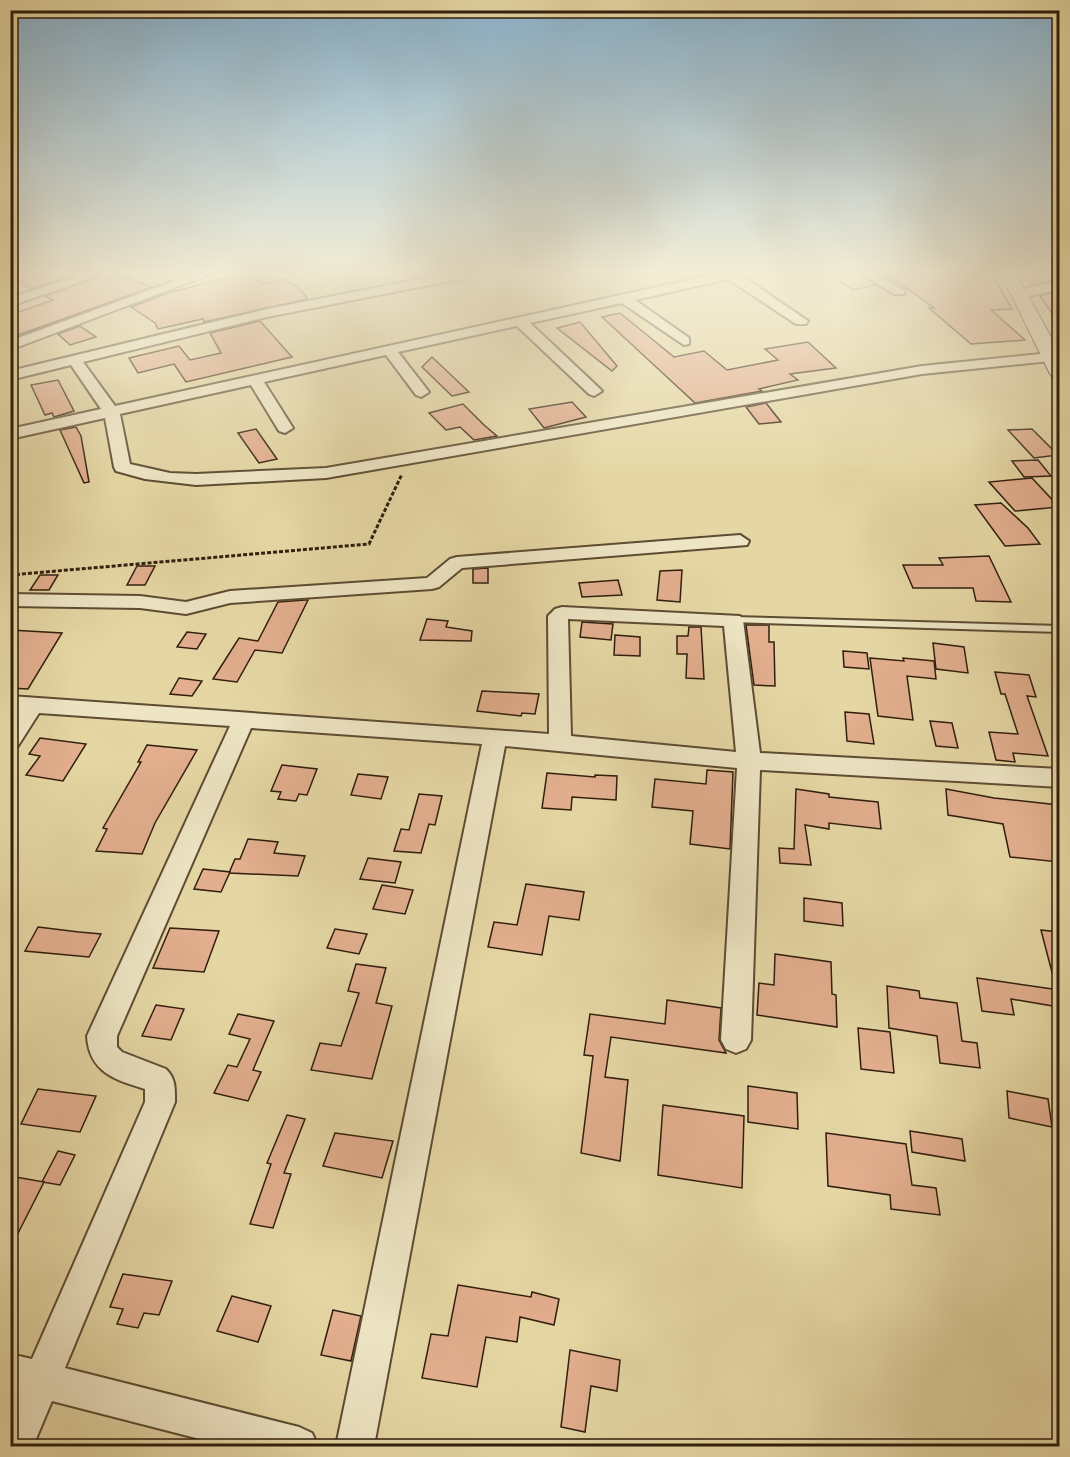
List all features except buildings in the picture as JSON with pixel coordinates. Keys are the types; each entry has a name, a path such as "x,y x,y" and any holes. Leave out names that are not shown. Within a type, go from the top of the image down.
{"main road":[{"path":"1043,342 1055,366"}],"street":[{"path":"10,376 151,342"},
{"path":"10,434 431,342"},
{"path":"542,342 594,391"},
{"path":"390,351 421,392"},
{"path":"75,361 112,413 122,467 139,474 180,478 245,478 326,473 922,370 1055,366"},
{"path":"255,380 285,428"},
{"path":"10,600 140,602 186,608 230,597 432,583 457,562 740,542"},
{"path":"560,743 558,616 562,613 566,611 733,620 749,760 736,1040"},
{"path":"10,703 495,737 749,760 1059,777"},
{"path":"10,740 33,705"},
{"path":"14,1446 26,1377 160,1102 162,1092 155,1079 110,1062 103,1054 102,1036 244,719"},
{"path":"354,1446 495,737"},
{"path":"26,1377 299,1446"}],"lane":[{"path":"733,620 1059,629"}],"path":[{"path":"10,575 369,544 409,459"}]}
